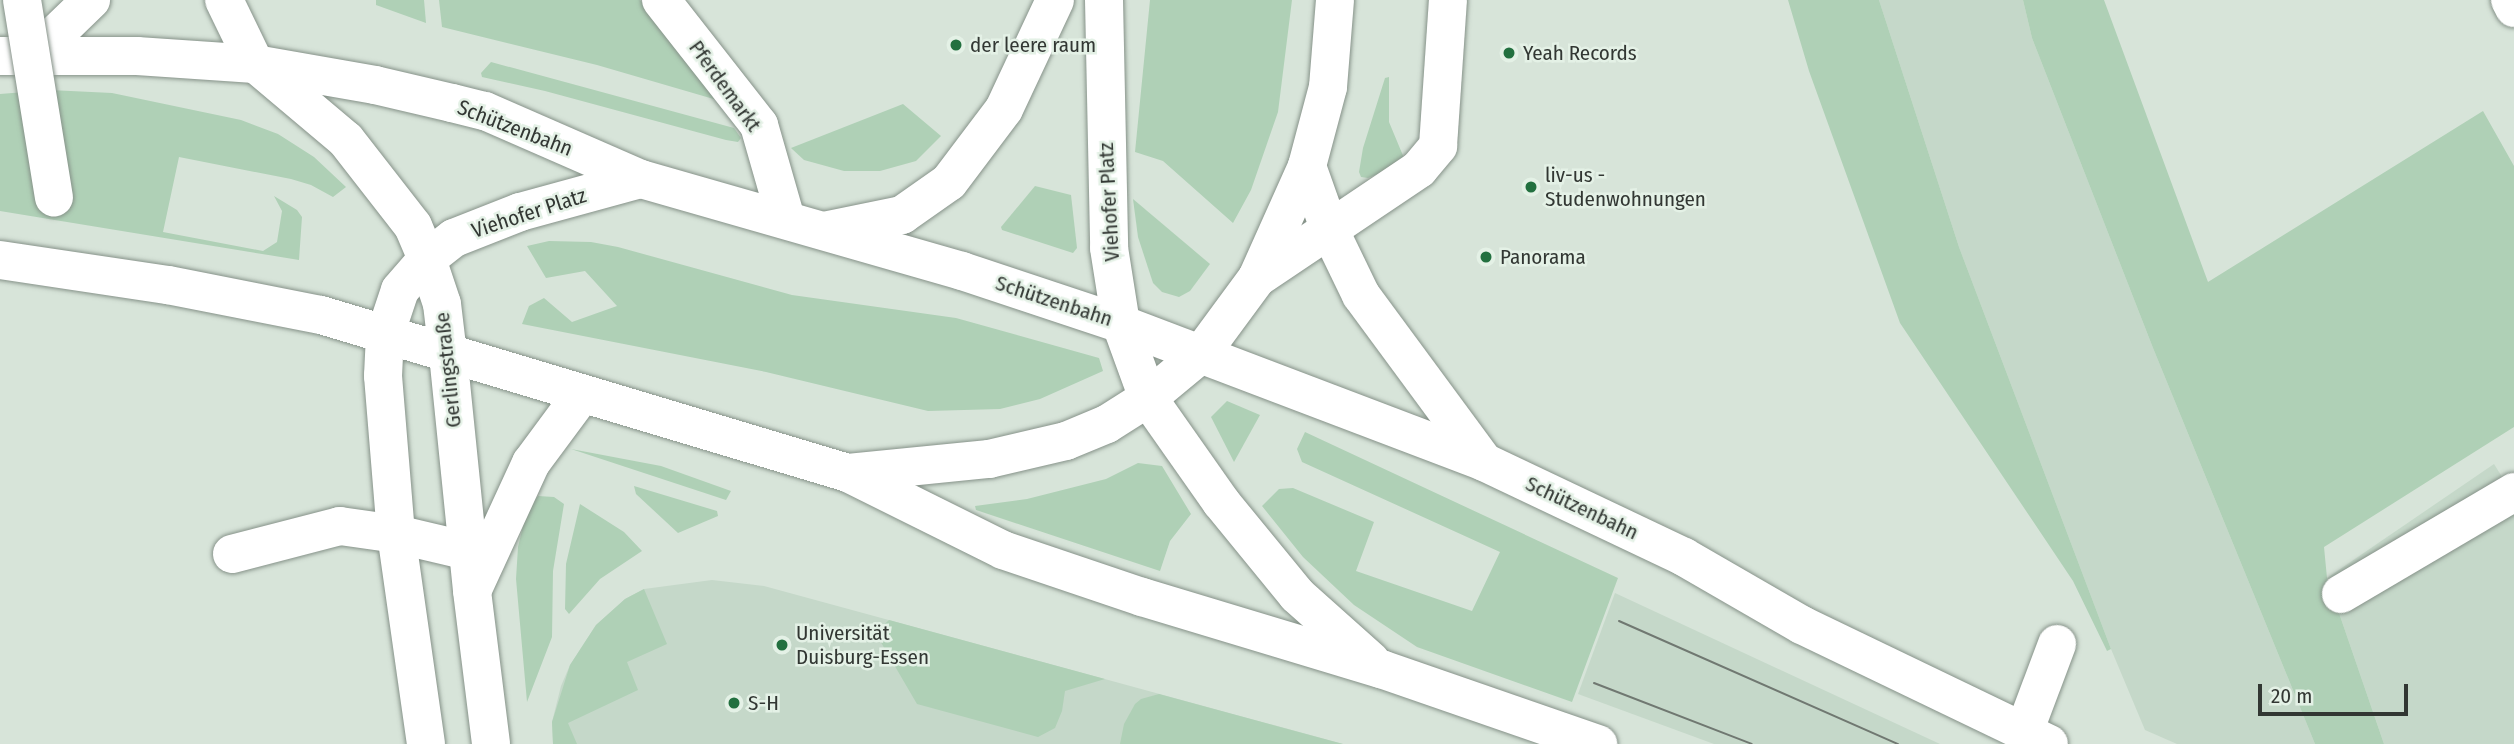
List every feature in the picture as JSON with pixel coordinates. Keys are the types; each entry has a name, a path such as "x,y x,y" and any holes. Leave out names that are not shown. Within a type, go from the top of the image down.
{"main road":[{"path":"22,0 54,197"},
{"path":"18,55 91,0"},
{"path":"224,0 255,64"},
{"name":"Pferdemarkt","path":"660,0 759,125 786,219"},
{"path":"824,231 902,215 948,182 1004,109 1055,0"},
{"name":"Viehofer Platz","path":"1104,0 1109,248 1121,324 1148,398 1221,502 1297,595 1381,669"},
{"path":"848,473 989,459 1066,441 1107,425 1148,398 1201,354 1257,278 1307,166 1328,87 1335,0"},
{"path":"1257,278 1331,231 1419,169 1438,146 1448,0"},
{"path":"2510,0 2514,8"},
{"name":"Schützenbahn","path":"18,55 136,56 255,64 375,85 485,111 641,179 962,271 1121,324 1484,462 1684,557 1802,625 2037,738"},
{"name":"Gerlingstraße","path":"255,64 346,140 413,226 427,259 442,304 449,354 472,591 491,744"},
{"path":"1307,166 1331,231 1360,295 1484,462"},
{"name":"Viehofer Platz","path":"385,335 400,290 427,259 454,238 520,212 641,179"},
{"path":"0,260 168,285 321,315 848,473 1003,551 1142,597 1381,669 1598,744"},
{"path":"385,335 383,376 396,534 426,744"},
{"path":"472,591 530,463 582,394"},
{"path":"2341,594 2514,492"},
{"path":"232,554 340,526 396,534 468,551"},
{"path":"2037,738 2057,644"}],"shaded area":[{"path":"1879,0 2023,0 2032,38 2153,348 2315,744 2177,744 2145,730 2111,649 1959,247"},
{"path":"2494,464 2514,496 2514,744 2384,744 2327,578"},
{"name":"Universität Duisburg-Essen","path":"712,580 764,586 1343,744 553,744 552,722 561,686 570,665 596,625 625,599 644,589"},
{"path":"1615,593 1940,744 1714,744 1578,694"}],"green space":[{"path":"376,0 424,0 426,23 376,5"},
{"path":"439,0 640,0 717,100 597,65 442,27"},
{"path":"1150,0 1292,0 1278,112 1251,190 1233,223 1163,161 1135,152"},
{"path":"1788,0 1879,0 1959,247 2111,649 2107,651 2073,581 1900,323 1809,71"},
{"path":"2023,0 2104,0 2208,282 2483,111 2514,166 2514,427 2324,547 2327,578 2384,744 2315,744 2153,348 2032,38"},
{"path":"491,62 734,128 741,138 738,142 726,140 545,91 482,77 481,73"},
{"path":"1389,77 1389,122 1404,158 1392,168 1368,178 1361,177 1359,172 1363,148 1385,78"},
{"path":"50,90 112,93 241,120 278,134 314,157 346,187 333,197 311,185 291,179 179,157 163,232 263,251 277,242 282,211 274,196 297,210 302,217 299,260 0,211 0,94"},
{"path":"903,104 941,136 916,161 880,171 844,171 804,160 791,148"},
{"path":"1035,186 1071,195 1077,248 1073,253 1002,230 1001,227"},
{"path":"1133,199 1210,264 1190,291 1179,297 1162,292 1153,283 1138,237"},
{"path":"549,241 591,242 618,247 792,295 956,318 1099,358 1103,371 1040,399 1000,409 928,411 766,372 522,324 529,306 544,298 572,322 617,306 585,271 546,278 527,246"},
{"path":"1227,401 1260,415 1234,462 1211,417"},
{"path":"1305,432 1618,578 1572,702 1417,647 1354,605 1303,557 1262,506 1279,489 1293,488 1374,522 1356,571 1472,611 1500,552 1302,462 1297,449"},
{"path":"571,449 661,466 731,491 726,500"},
{"path":"1138,463 1162,466 1191,514 1170,541 1160,571 976,510 975,506 1027,499 1106,479"},
{"path":"634,486 717,511 718,516 678,533 636,494"},
{"path":"538,496 554,497 564,504 553,571 552,637 527,702 516,579 518,547 527,509"},
{"path":"580,504 624,532 642,551 600,579 569,614 565,609 566,564"},
{"path":"644,589 667,644 627,662 638,690 568,723 577,744 553,744 552,722 570,665 596,625 625,599"},
{"path":"889,620 1105,679 1065,691 1062,711 1055,728 1038,737 917,704 879,639 878,630"},
{"path":"1159,694 1343,744 1120,744 1124,724 1135,704 1141,699"}],"tram line":[{"path":"1619,621 1898,744"},
{"path":"1594,683 1752,744"}],"place":[{"name":"der leere raum","path":"956,45"},
{"name":"Yeah Records","path":"1509,53"},
{"name":"liv-us - Studenwohnungen","path":"1531,187"},
{"name":"Panorama","path":"1486,257"},
{"name":"Universität Duisburg-Essen","path":"782,645"},
{"name":"S-H","path":"734,703"}]}
